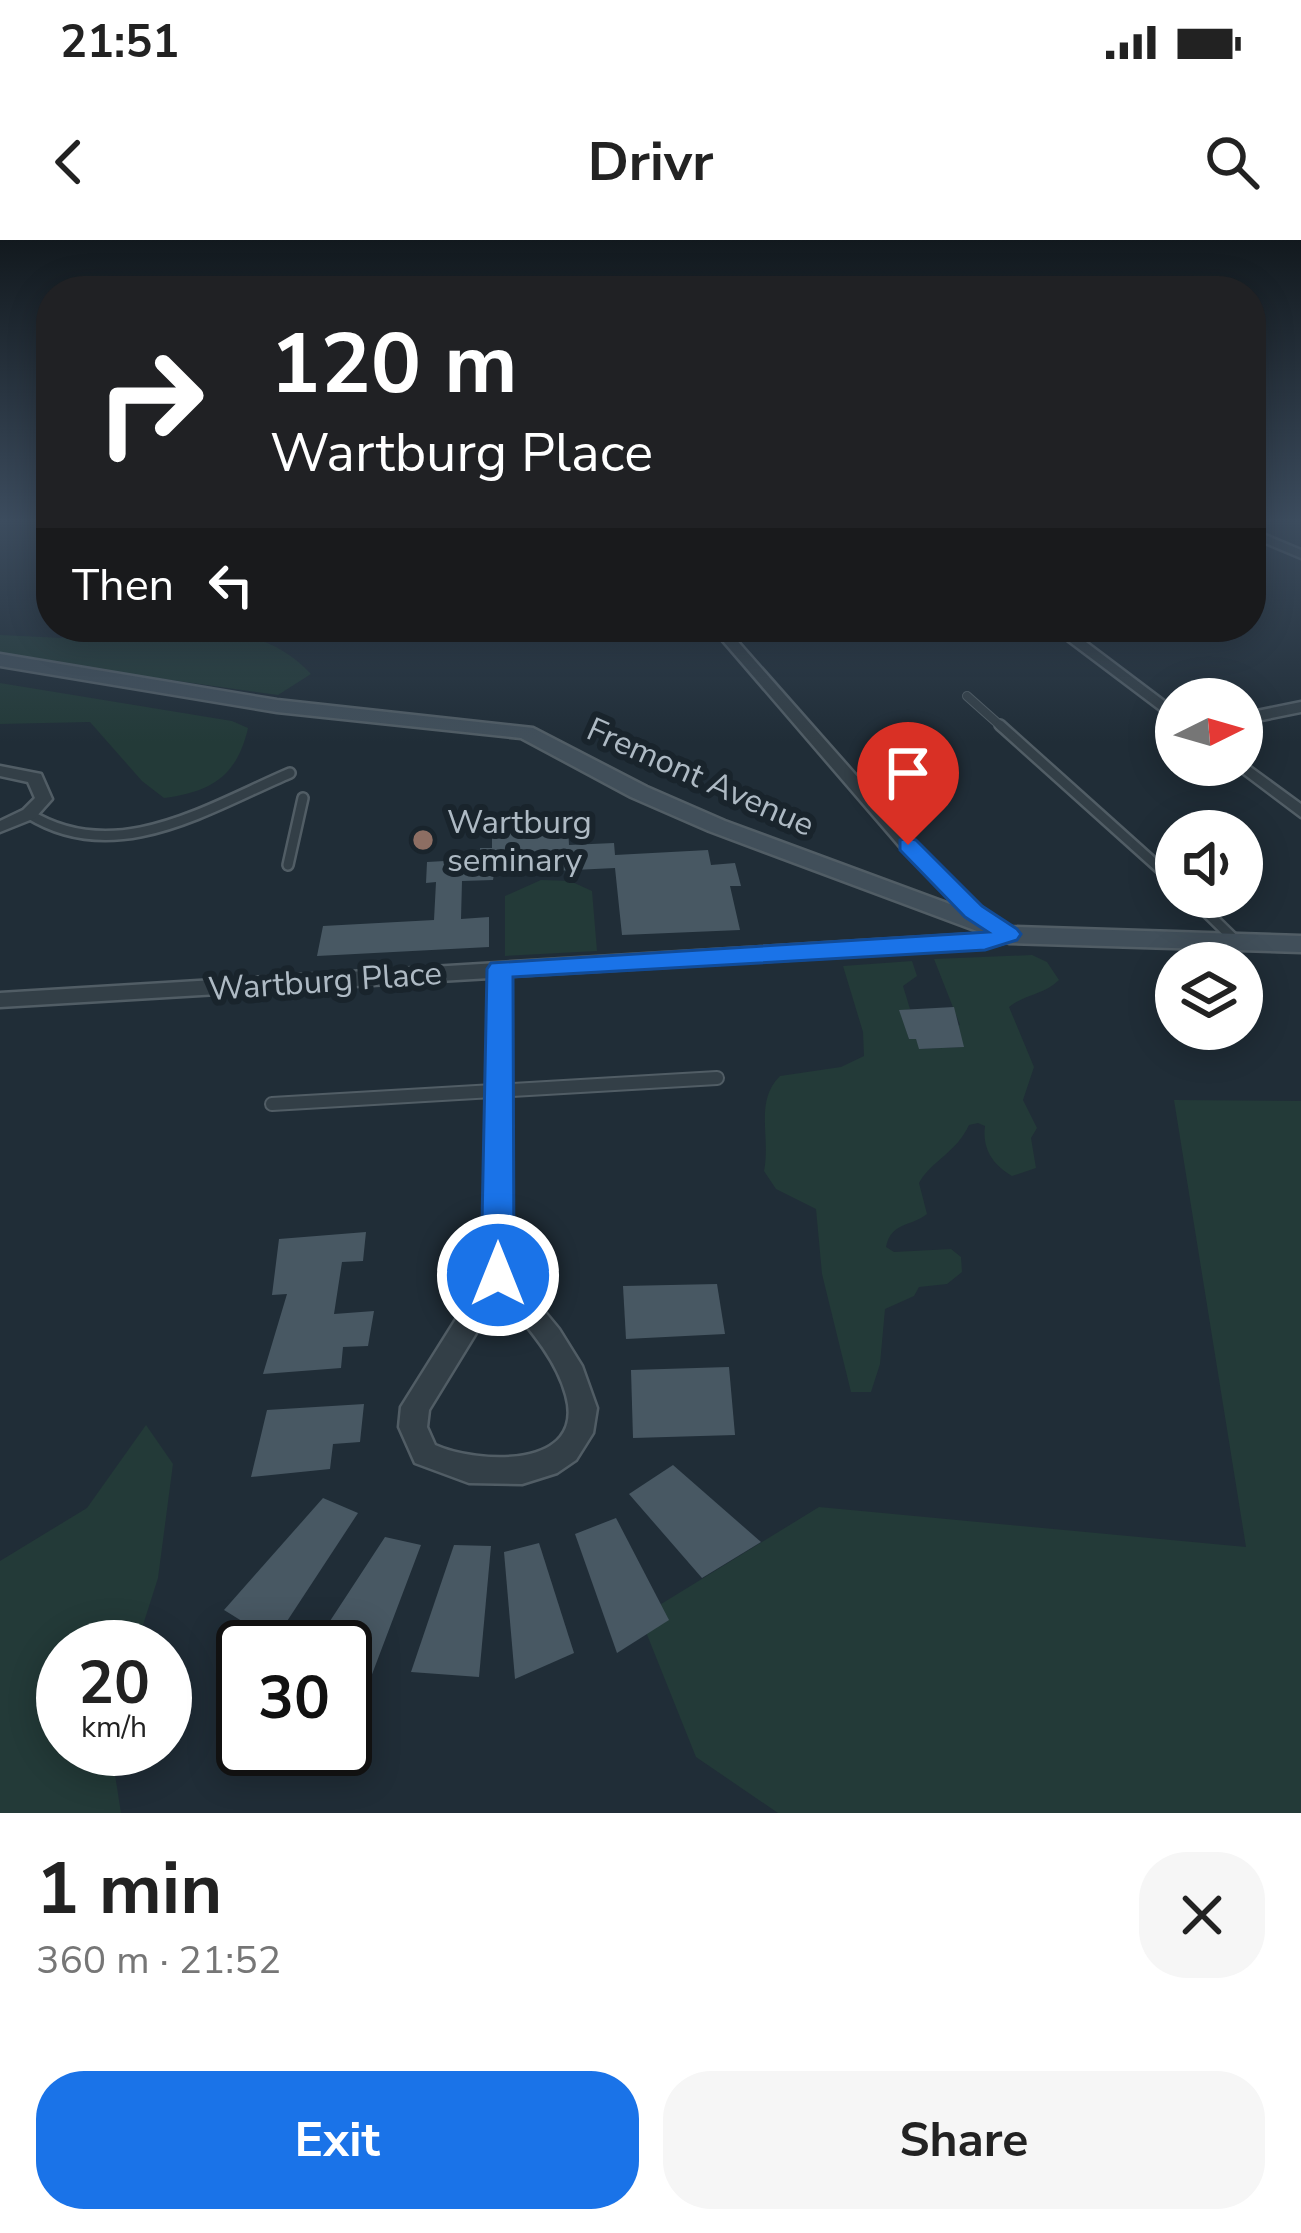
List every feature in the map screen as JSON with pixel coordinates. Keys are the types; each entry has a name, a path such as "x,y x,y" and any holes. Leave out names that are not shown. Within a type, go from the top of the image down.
{"main road":[{"name":"Fremont Avenue","path":"0,660 278,706 526,732 639,792 717,826 1009,934 1237,942"},
{"name":"Fremont Avenue","path":"1263,943 1301,944"}],"street":[{"path":"731,642 908,845 974,911 1009,934"},
{"path":"1077,642 1155,701"},
{"path":"1263,715 1301,707"},
{"path":"0,771 20,773 41,785 44,799 29,814 0,827"},
{"path":"1263,783 1301,812"},
{"name":"Wartburg Place","path":"0,1000 985,942 1009,934"},
{"path":"498,1275 527,1304 580,1392 582,1424 570,1447 535,1466 507,1472 462,1471 425,1454 413,1427 415,1407 498,1275 500,969"}],"lane":[{"path":"967,696 1155,864"},
{"path":"29,814 76,836 137,835 290,773"},
{"path":"288,865 303,798"},
{"path":"1212,918 1237,942"},
{"path":"272,1104 717,1078"}],"green space":[{"path":"0,635 36,637 36,642 264,642 311,674 278,695 0,656"},
{"path":"0,683 232,721 248,728 237,759 219,779 164,798 142,781 90,722 0,724"},
{"path":"541,880 570,881 592,891 597,951 505,956 505,896"},
{"path":"1032,955 1047,962 1059,980 1009,1007 1034,1067 1023,1100 1037,1128 1031,1138 1036,1168 1012,1176 1005,1172 990,1156 985,1126 978,1123 969,1125 958,1143 924,1175 919,1183 927,1214 897,1229 886,1247 894,1252 951,1249 961,1257 962,1272 947,1284 919,1287 914,1296 885,1309 880,1364 871,1392 851,1392 822,1274 816,1209 776,1189 764,1171 765,1108 772,1086 780,1076 841,1067 864,1056 863,1032 843,966 912,961 917,976 903,986 910,1009 900,1011 909,1039 916,1039 920,1049 963,1047 956,1026 960,1025 934,959"},
{"path":"1174,1100 1301,1101 1301,1813 778,1813 696,1757 640,1617 819,1507 1246,1547"},
{"path":"146,1425 173,1464 158,1578 145,1620 36,1620 36,1776 115,1776 121,1813 0,1813 0,1561 87,1508"}],"building":[{"name":"Wartburg seminary","path":"537,821 537,829 568,827 569,845 614,843 615,855 708,850 711,865 735,863 741,886 730,886 740,930 622,935 615,868 494,874 493,880 462,881 461,919 489,917 489,947 317,956 323,926 434,920 436,882 426,883 427,862 480,859 480,848 492,848 492,823"},
{"path":"954,1007 964,1047 919,1049 916,1039 909,1039 899,1010"},
{"path":"366,1232 363,1261 342,1262 334,1314 374,1311 368,1346 343,1347 341,1368 263,1374 287,1294 272,1295 279,1239"},
{"path":"717,1284 725,1334 626,1339 623,1286"},
{"path":"729,1367 735,1435 633,1438 631,1370"},
{"path":"364,1404 360,1442 333,1444 330,1469 251,1477 267,1410"},
{"path":"673,1465 761,1542 702,1578 629,1494"},
{"path":"323,1498 358,1513 288,1620 240,1620 224,1610"},
{"path":"616,1518 669,1620 617,1653 575,1534"},
{"path":"385,1537 421,1545 372,1674 372,1620 331,1620"},
{"path":"539,1543 574,1653 515,1679 504,1552"},
{"path":"454,1545 491,1546 479,1677 411,1672"}],"place":[{"name":"Wartburg seminary","path":"423,840"}],"route":[{"path":"498,1275 500,969 985,942 1009,934 974,911 908,845"}]}
